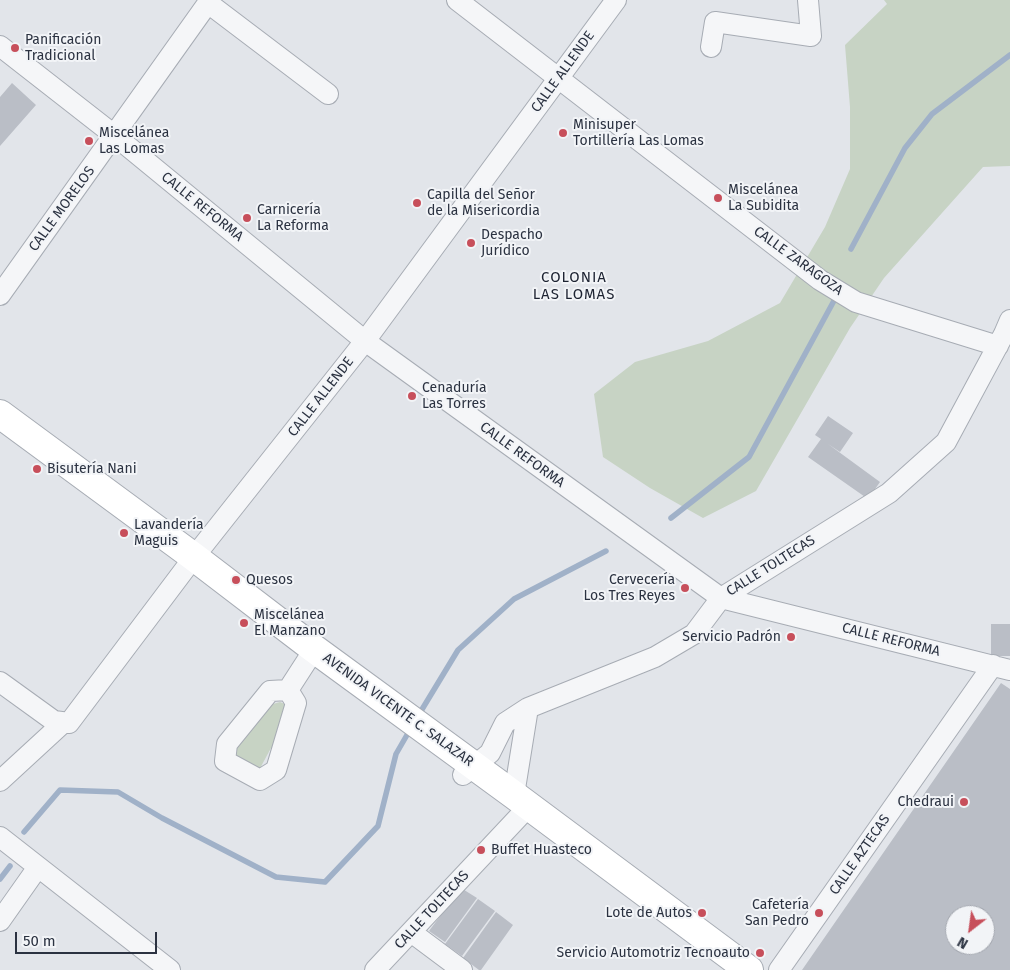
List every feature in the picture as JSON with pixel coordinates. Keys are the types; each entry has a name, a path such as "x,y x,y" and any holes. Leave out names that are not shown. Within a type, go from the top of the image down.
{"main road":[{"name":"AVENIDA VICENTE C. SALAZAR","path":"0,414 310,654 469,771 521,806 749,970"},
{"name":"AVENIDA VICENTE C. SALAZAR","path":"0,436 190,562"},
{"name":"AVENIDA VICENTE C. SALAZAR","path":"521,806 721,970"}],"street":[{"name":"CALLE ZARAGOZA","path":"456,0 820,280 856,302 998,346"},
{"name":"CALLE ALLENDE","path":"63,723 69,723 190,562 365,341 616,0"},
{"path":"711,47 715,22 811,36 808,0"},
{"path":"209,2 328,94"},
{"name":"CALLE MORELOS","path":"0,295 209,2"},
{"name":"CALLE REFORMA","path":"0,46 114,136 365,341 720,598 1001,668"},
{"name":"CALLE TOLTECAS","path":"469,771 490,753 505,723 528,708 655,657 694,634 720,598 889,493 946,442 1010,320"},
{"path":"288,690 310,654"},
{"name":"CALLE AZTECAS","path":"779,970 1001,668"},
{"path":"0,682 54,722 63,723"},
{"path":"521,806 528,708"},
{"path":"0,781 63,723"},
{"name":"CALLE TOLTECAS","path":"375,970 411,932 521,806"},
{"path":"0,837 170,970"},
{"path":"0,921 38,868"},
{"path":"411,932 462,970"}],"green space":[{"path":"884,0 1010,0 1010,166 983,167 884,278 850,328 756,491 703,518 650,488 603,457 594,394 635,362 708,341 780,303 825,227 850,169 850,107 845,45 887,4"},
{"path":"280,702 287,705 278,751 271,748 258,772 231,755 262,715 273,704"}],"building":[{"path":"12,83 36,105 0,146 0,97"},
{"path":"828,416 853,433 840,452 828,444 880,482 868,499 808,457 821,439 815,435"},
{"path":"991,624 1010,624 1010,656 991,656"},
{"name":"Chedraui","path":"1001,683 1010,689 1010,970 802,970"},
{"path":"461,888 477,898 445,942 429,931"},
{"path":"478,899 495,911 462,956 445,944"},
{"path":"496,912 513,925 481,970 479,970 463,958"}],"waterway":[{"path":"851,249 905,148 932,114 1010,55"},
{"path":"671,518 749,457 836,297"},
{"path":"418,716 458,650 514,599 606,551"},
{"path":"24,832 60,790 118,792 162,818 276,877 325,882 378,826 396,754 411,728"},
{"path":"0,879 10,866"}],"place":[{"name":"Panificación Tradicional","path":"15,48"},
{"name":"Minisuper Tortillería Las Lomas","path":"563,133"},
{"name":"Miscelánea Las Lomas","path":"89,141"},
{"name":"Miscelánea La Subidita","path":"718,198"},
{"name":"Capilla del Señor de la Misericordia","path":"417,203"},
{"name":"Carnicería La Reforma","path":"247,218"},
{"name":"Despacho Jurídico","path":"471,243"},
{"name":"Cenaduría Las Torres","path":"412,396"},
{"name":"Bisutería Nani","path":"37,469"},
{"name":"Lavandería Maguis","path":"124,533"},
{"name":"Quesos","path":"236,580"},
{"name":"Cervecería Los Tres Reyes","path":"685,588"},
{"name":"Miscelánea El Manzano","path":"244,623"},
{"name":"Servicio Padrón","path":"791,637"},
{"name":"Chedraui","path":"964,802"},
{"name":"Buffet Huasteco","path":"481,850"},
{"name":"Lote de Autos","path":"702,913"},
{"name":"Cafetería San Pedro","path":"819,913"},
{"name":"Servicio Automotriz Tecnoauto","path":"760,953"}],"district":[{"name":"COLONIA LAS LOMAS","path":"574,286"}]}
